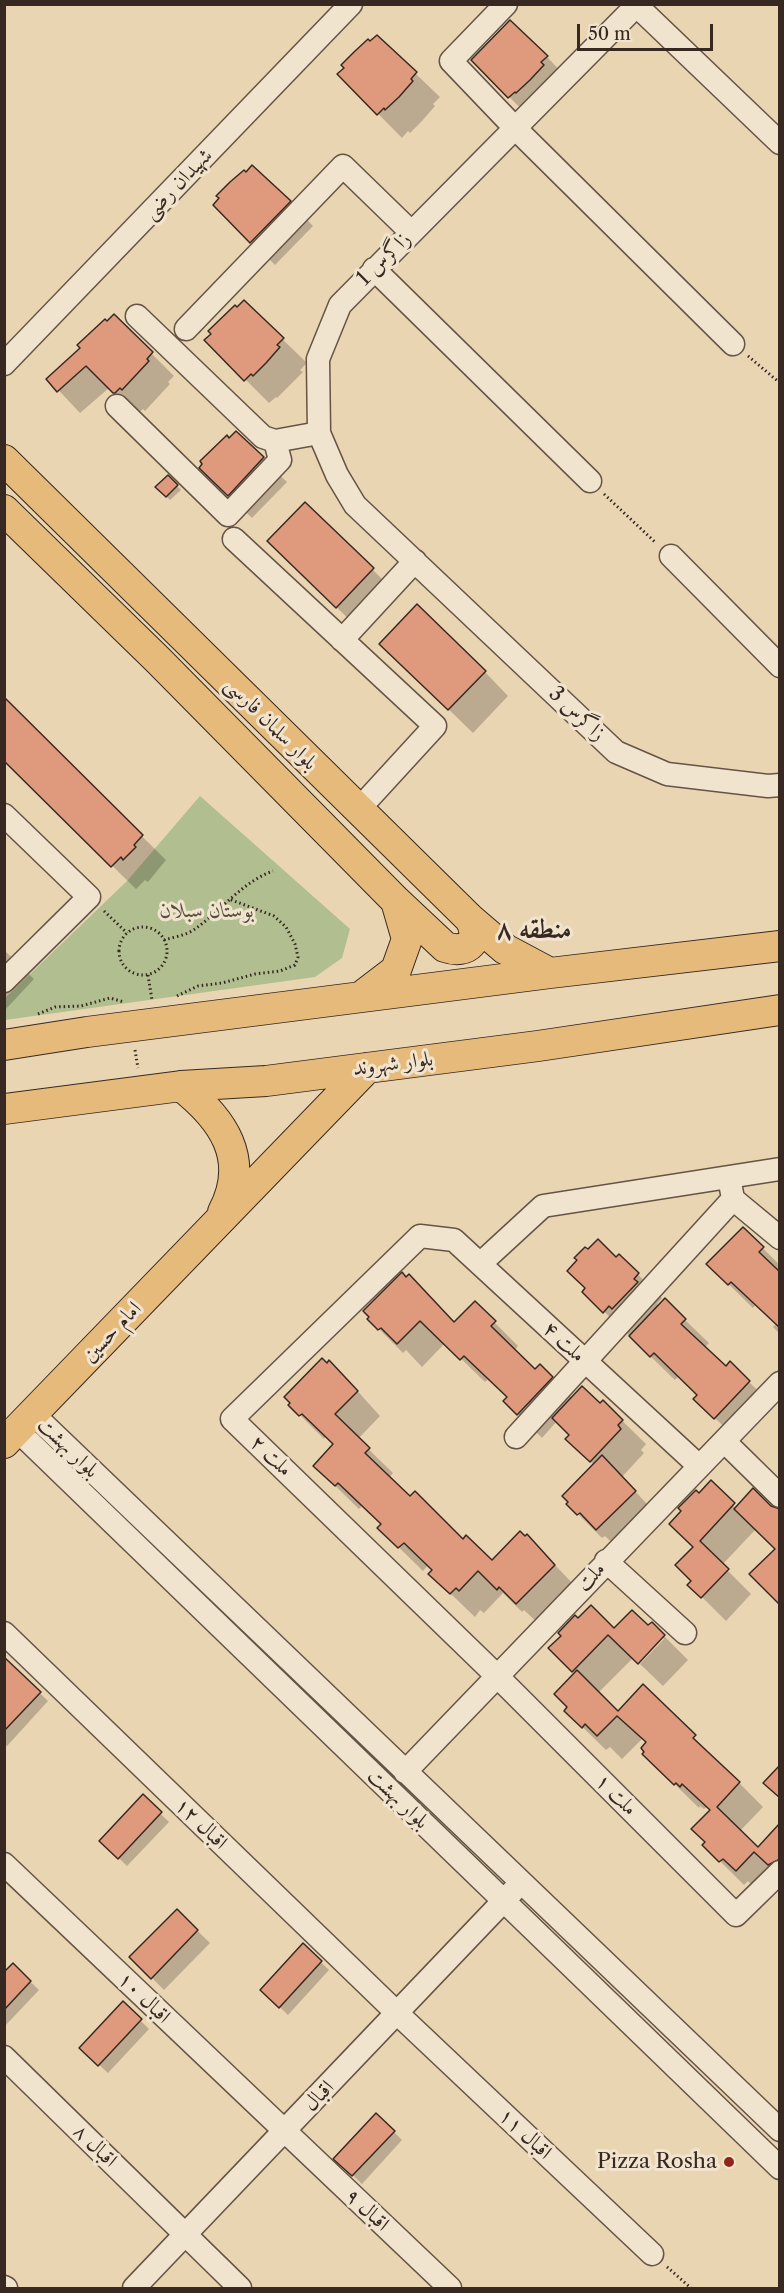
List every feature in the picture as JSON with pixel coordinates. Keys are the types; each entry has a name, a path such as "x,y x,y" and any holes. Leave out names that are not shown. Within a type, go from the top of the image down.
{"main road":[{"name":"بلوار سلمان فارسی","path":"4,460 470,919 505,949 550,973"},
{"name":"بلوار سلمان فارسی","path":"4,510 158,660 396,901 407,939 396,970 360,997"},
{"path":"396,901 445,947 456,951 467,948 474,940 476,928 470,919"},
{"path":"4,1046 360,997 780,946"},
{"name":"بلوار شهروند","path":"4,1108 181,1086 266,1081 538,1046 780,1010"},
{"name":"امام حسین","path":"18,1429 367,1068"},
{"path":"181,1086 201,1101 217,1120 229,1143 235,1168 232,1195 219,1220"}],"street":[{"name":"شهیدان رضی","path":"4,364 351,4"},
{"path":"506,4 451,61 516,129 733,344"},
{"path":"637,5 780,143"},
{"name":"زاگرس 1","path":"414,561 355,505 337,476 319,433 318,359 340,305 637,5"},
{"path":"186,329 343,166 411,232"},
{"path":"374,269 590,480"},
{"path":"137,316 263,437 275,441 319,433"},
{"path":"117,406 228,515 280,460 275,441"},
{"path":"234,539 435,726 358,810"},
{"path":"671,556 780,666"},
{"path":"342,640 414,561"},
{"name":"زاگرس 3","path":"414,561 616,752 667,774 768,786 780,784"},
{"path":"4,815 89,897 4,981"},
{"path":"480,1264 543,1206 731,1188 780,1169"},
{"path":"731,1188 780,1238"},
{"path":"516,1437 586,1362 731,1188"},
{"name":"ملت ۴","path":"420,1236 454,1240 699,1467"},
{"name":"ملت ۲","path":"420,1236 232,1419 497,1676"},
{"name":"ملت","path":"405,1772 780,1383"},
{"name":"بلوار بهشت","path":"18,1429 405,1772 780,2130"},
{"name":"بلوار بهشت","path":"18,1429 780,2168"},
{"path":"724,1441 780,1496"},
{"path":"606,1561 685,1633"},
{"name":"اقبال ۱۲","path":"4,1633 398,2014"},
{"name":"ملت ۱","path":"497,1676 736,1915 780,1872"},
{"name":"اقبال ۱۰","path":"4,1864 284,2132"},
{"name":"اقبال","path":"134,2289 521,1883"},
{"name":"اقبال ۱۱","path":"398,2014 652,2254"},
{"name":"اقبال ۸","path":"4,2057 240,2289"},
{"name":"اقبال ۹","path":"284,2132 450,2289"}],"path":[{"path":"733,344 780,383"},
{"path":"590,480 671,556"},
{"path":"164,940 193,931 229,899 262,875 273,871"},
{"path":"89,897 126,933"},
{"path":"172,998 198,986 280,971 295,965 298,957 295,944 286,927 274,916 229,899"},
{"path":"140,927 147,928 154,930 164,940 167,955 160,968 148,975 135,975 124,968 118,956 120,943 126,933 140,927"},
{"path":"148,975 153,1003"},
{"path":"132,1027 141,1091"},
{"path":"652,2254 691,2289"}],"green space":[{"name":"بوستان سبلان","path":"200,796 350,929 342,958 315,977 5,1020 5,998 127,881"}],"building":[{"path":"510,20 548,56 541,62 544,65 530,80 508,98 471,60"},
{"path":"377,35 417,72 411,79 413,81 399,97 377,115 337,74 344,68 341,65 354,52 368,39 370,41"},
{"path":"252,165 291,201 250,243 213,205 219,198 216,196"},
{"path":"244,300 284,338 277,345 280,347 266,363 253,376 251,374 244,381 204,340 211,334 208,331 235,305 237,307"},
{"path":"114,314 153,352 147,359 149,361 122,390 120,388 115,393 86,366 57,392 46,379 80,348 77,345 105,319 107,321"},
{"path":"236,431 264,457 228,496 199,468 202,464 200,461 227,435 229,438"},
{"path":"168,475 178,485 166,497 155,487"},
{"path":"305,502 374,568 336,608 267,541"},
{"path":"417,604 486,671 448,710 379,644"},
{"path":"4,697 143,835 134,845 136,847 123,860 121,857 111,867 4,761"},
{"path":"743,1227 764,1247 759,1252 780,1272 780,1328 731,1282 728,1285 706,1264"},
{"path":"598,1239 616,1257 619,1254 639,1273 634,1279 638,1282 612,1309 609,1306 603,1313 582,1292 585,1288 567,1271 577,1260 574,1258"},
{"path":"402,1272 406,1277 409,1274 454,1322 475,1301 496,1321 491,1326 535,1369 540,1364 553,1377 517,1415 503,1401 507,1397 464,1356 460,1360 420,1321 397,1344 381,1328 378,1330 367,1319 369,1317 363,1311"},
{"path":"665,1298 686,1319 681,1324 726,1366 730,1361 750,1381 714,1419 693,1399 697,1395 654,1353 650,1357 629,1336"},
{"path":"322,1358 327,1363 329,1360 358,1391 335,1414 370,1448 365,1453 410,1496 415,1491 463,1539 466,1535 492,1560 520,1531 525,1536 527,1534 555,1565 516,1604 499,1587 497,1590 478,1571 459,1591 456,1588 450,1594 428,1574 432,1570 404,1543 398,1548 377,1528 381,1524 338,1483 335,1486 313,1466 333,1444 302,1414 299,1416 288,1405 290,1403 284,1397"},
{"path":"582,1386 600,1403 603,1400 623,1420 618,1425 621,1429 590,1462 565,1439 569,1435 552,1418"},
{"path":"602,1455 636,1491 596,1530 580,1513 577,1515 566,1504 568,1502 562,1496"},
{"path":"711,1480 735,1503 700,1541 729,1569 701,1598 687,1585 691,1581 675,1565 693,1547 669,1524 681,1511 678,1508 696,1490 699,1493"},
{"path":"753,1488 771,1506 780,1509 780,1605 749,1574 775,1549 734,1509"},
{"path":"591,1605 614,1628 632,1610 648,1625 652,1622 665,1635 638,1664 608,1635 572,1672 548,1648 561,1636 558,1633 575,1615 578,1618"},
{"path":"4,1657 41,1692 4,1731"},
{"path":"577,1670 618,1711 643,1684 696,1735 693,1738 740,1782 717,1807 758,1847 780,1823 780,1859 768,1865 754,1852 736,1871 723,1859 719,1862 702,1845 705,1842 691,1829 710,1810 682,1784 680,1787 676,1783 674,1785 642,1754 644,1752 641,1748 646,1742 617,1716 597,1736 585,1724 582,1728 564,1711 567,1707 554,1694"},
{"path":"780,1765 780,1798 763,1783"},
{"path":"143,1794 162,1812 118,1859 99,1841"},
{"path":"177,1909 198,1930 151,1979 129,1957"},
{"path":"303,1943 322,1961 279,2008 260,1990"},
{"path":"13,1963 31,1981 4,2010 4,1972"},
{"path":"123,2001 142,2019 98,2066 79,2048"},
{"path":"376,2113 395,2131 352,2176 333,2159"}],"place":[{"name":"Pizza Rosha","path":"729,2162"}],"district":[{"name":"منطقه ۸","path":"534,930"}]}
